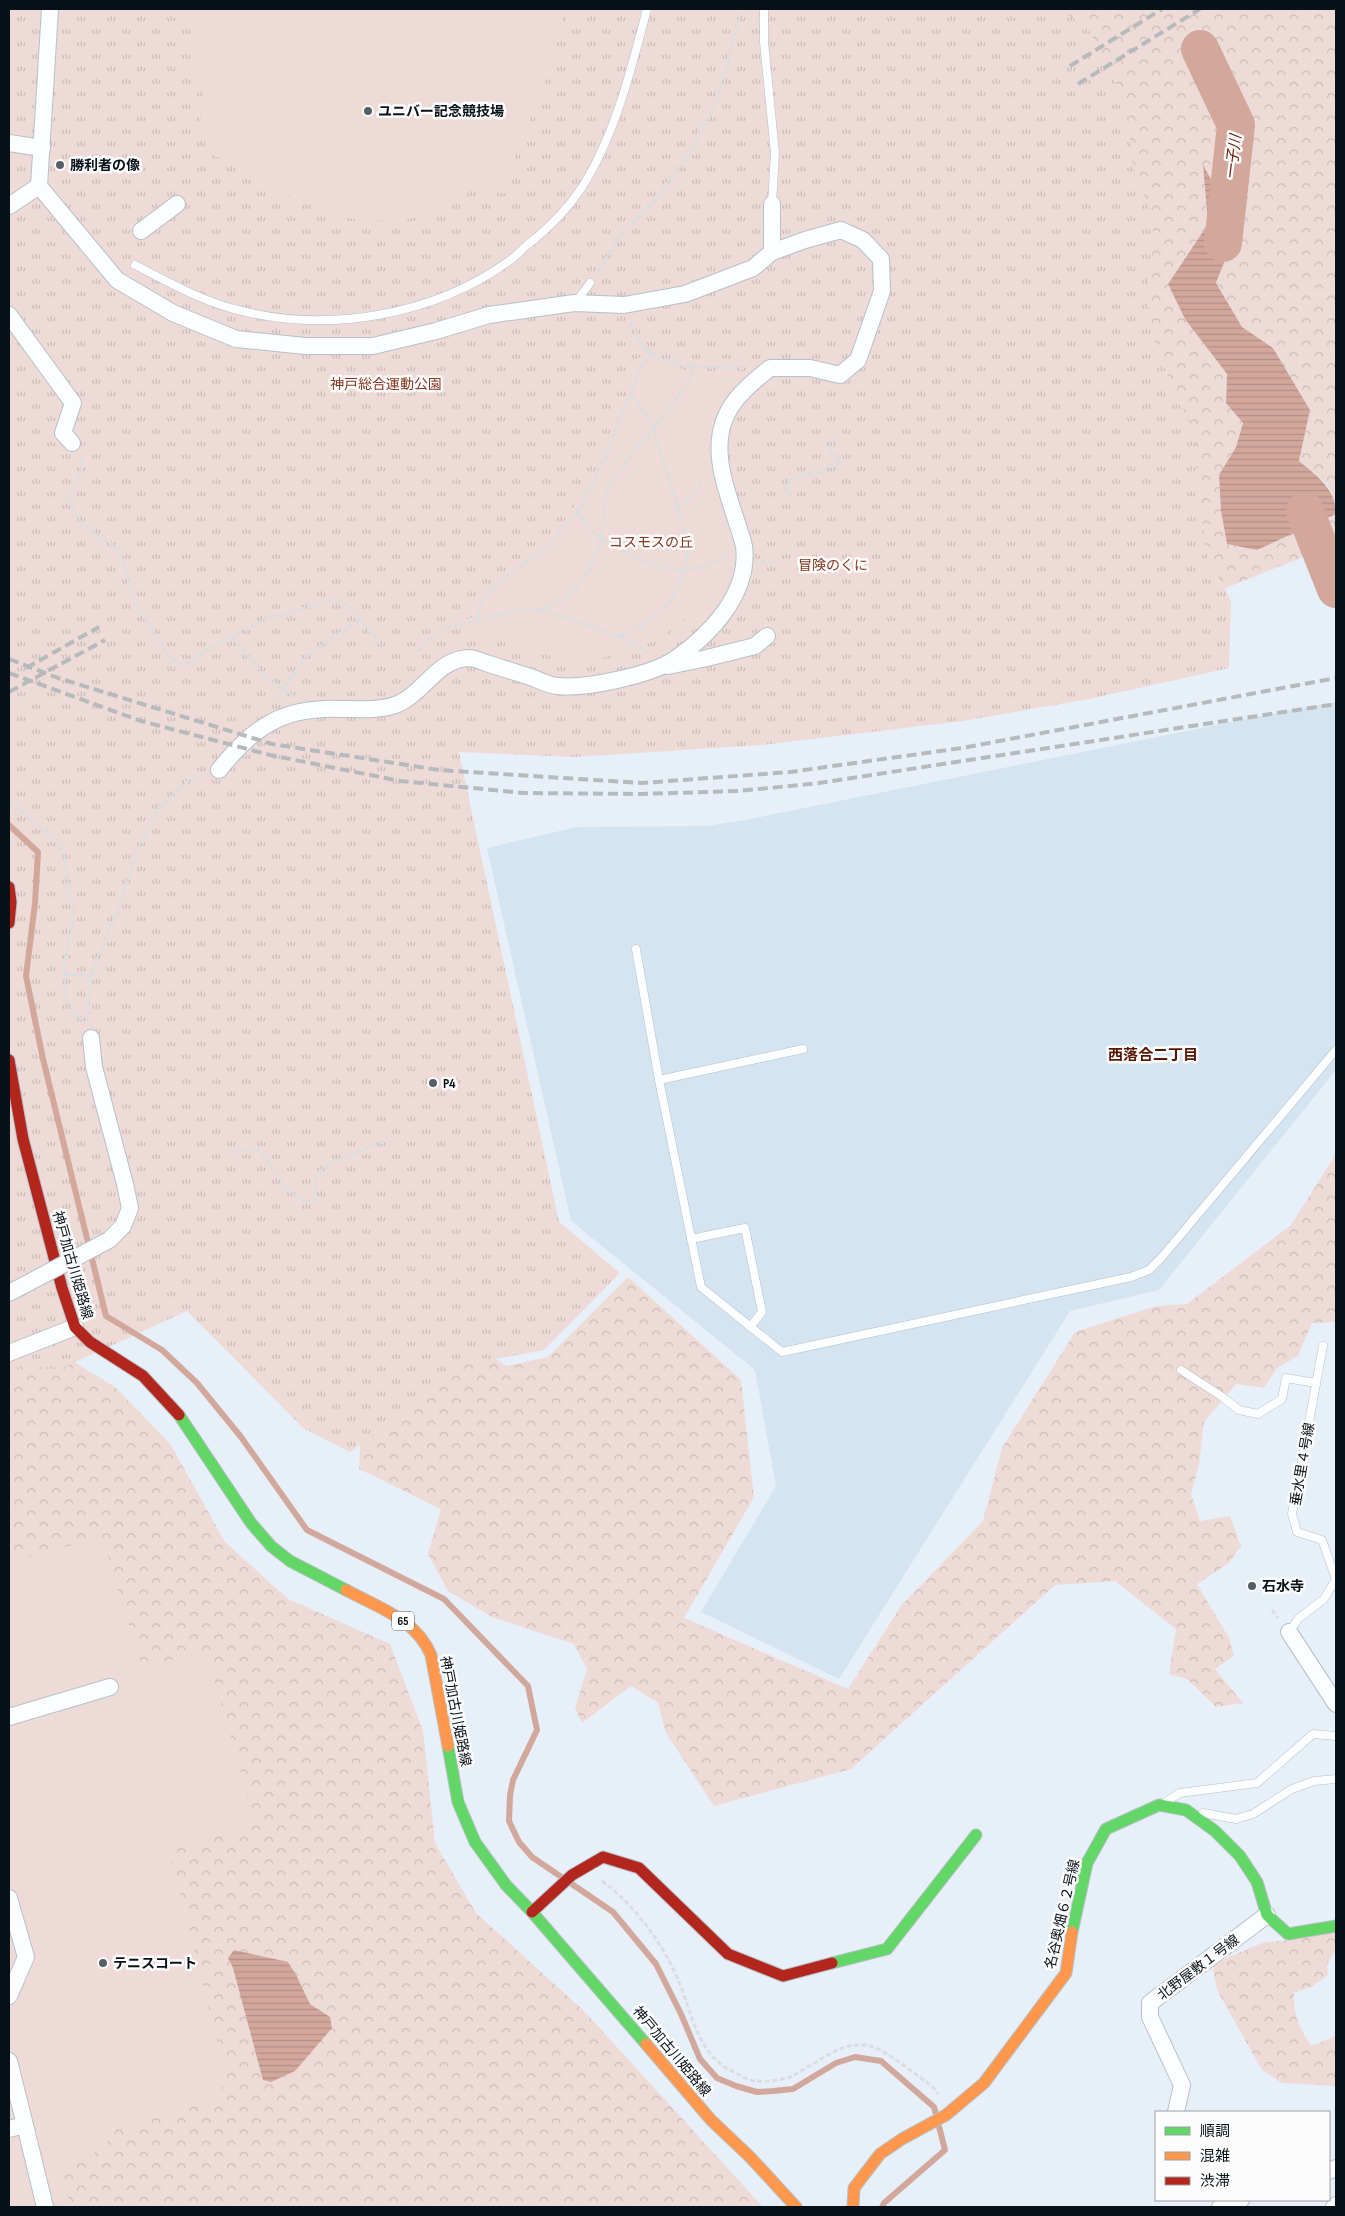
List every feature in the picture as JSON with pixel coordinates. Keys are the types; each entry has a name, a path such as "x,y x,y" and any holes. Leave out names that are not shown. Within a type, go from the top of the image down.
{"main road":[{"path":"9,887 11,902 9,923"},
{"name":"神戸加古川姫路線","path":"9,1060 23,1139 62,1288 75,1327 90,1342 143,1376 179,1414 251,1523 271,1546 290,1561 408,1623 425,1641 431,1655 458,1802 475,1842 506,1885 532,1912 711,2120 751,2158 796,2207"},
{"path":"1159,1805 1186,1810 1215,1831 1240,1856 1257,1882 1267,1915 1288,1934 1336,1926"},
{"name":"名谷奥畑６２号線","path":"853,2207 854,2188 880,2154 948,2113 984,2083 1066,1973 1075,1911 1087,1863 1106,1829 1159,1805"},
{"path":"532,1912 572,1875 603,1857 639,1868 728,1954 783,1976 887,1949 976,1835"}],"street":[{"path":"50,9 40,186 116,280 173,313 236,339 305,346 372,346 436,331 489,315 574,303 624,305 685,294 753,268 772,252 841,230 863,240 880,259 882,291 858,360 840,375 810,368 770,368 748,386 726,415 719,440 722,469 744,543 746,558 741,584 722,616 674,660 642,675 597,683 557,686 469,658 442,666 400,703 367,710 322,708 288,714 260,728 236,749 219,770"},
{"path":"9,143 42,148"},
{"path":"9,206 40,186"},
{"path":"141,231 176,204"},
{"path":"772,204 772,252"},
{"path":"9,315 73,403 63,433 72,443"},
{"path":"656,668 754,646 766,636"},
{"path":"9,1293 109,1240 123,1226 130,1208 126,1184 94,1067 91,1038"},
{"path":"9,1353 75,1327"},
{"path":"1288,1632 1336,1704"},
{"path":"9,1717 110,1687"},
{"path":"9,1898 26,1957 9,1996"},
{"name":"北野屋敷１号線","path":"1176,2111 1182,2084 1150,2017 1150,2003 1267,1915"},
{"path":"9,2061 44,2207"},
{"path":"9,2129 25,2125"}],"lane":[{"path":"135,265 185,292 220,306 258,314 307,320 352,319 403,309 441,297 468,285 510,260 543,233 586,180 608,137 631,69 647,9"},
{"path":"764,9 764,42 775,153 772,204"},
{"path":"574,303 590,284"},
{"path":"636,949 659,1080 701,1287 782,1352 1140,1274 1155,1265 1336,1050"},
{"path":"659,1080 804,1048"},
{"path":"691,1239 745,1228 762,1312 750,1327"},
{"name":"垂水里４号線","path":"1288,1632 1299,1618 1324,1599 1336,1579 1322,1540 1297,1532 1292,1514 1323,1346"},
{"path":"1181,1370 1221,1396 1238,1410 1258,1414 1282,1400 1286,1378 1316,1383"},
{"name":"名谷奥畑６２号線","path":"1159,1805 1180,1793 1257,1783 1313,1734 1336,1736"},
{"path":"1186,1810 1236,1819 1253,1814 1292,1789 1314,1781 1336,1779"}],"path":[{"path":"590,284 622,233 656,198 690,153 718,97 742,9"},
{"path":"624,305 642,344 656,356 694,367 770,368"},
{"path":"476,619 481,602 500,581 548,546 582,505 605,457 642,364 651,352"},
{"path":"537,610 568,597 589,571 602,538 606,495 612,480 654,429 691,377 694,367"},
{"path":"619,636 637,629 664,608 674,595 684,569 689,546 651,421 631,394"},
{"path":"791,496 786,487 791,478 822,471 840,462 838,455 831,453 830,447 835,439"},
{"path":"72,443 81,458 82,470 68,498 70,506 80,522 118,549 124,563 135,603 170,657 179,664 190,663 204,651 266,619 333,600 345,603 361,619 380,644"},
{"path":"677,506 691,496 721,460"},
{"path":"577,512 595,534 613,546 668,568 684,569 711,565 730,556 744,543"},
{"path":"417,651 444,629 476,619 513,611 545,610 572,618 640,646 656,668"},
{"path":"260,728 282,688 305,657 361,619"},
{"path":"232,637 268,680"},
{"path":"9,802 54,837 64,853 69,891 75,909 64,965 65,994 76,1017 87,1020 92,976 121,902 136,854 158,809 190,780 219,770"},
{"path":"64,974 92,976"},
{"path":"234,1152 257,1148 291,1193 305,1202 316,1200 315,1182 320,1171 338,1160 388,1140"},
{"path":"584,1868 609,1886 635,1910 659,1943 676,1975 697,2030 708,2052 727,2068 755,2081 788,2078 833,2052 853,2044 875,2048 933,2087 948,2113"}],"shaded area":[{"path":"1203,165 1232,217 1227,255 1216,283 1242,327 1273,348 1310,410 1299,461 1329,490 1335,505 1336,514 1257,550 1227,544 1221,511 1219,475 1236,447 1243,423 1226,403 1227,374 1185,319 1168,284 1208,224"},
{"path":"1336,702 1336,1070 1159,1290 1070,1311 839,1679 701,1612 776,1486 755,1370 571,1221 487,848 577,827 706,826 745,820"},
{"path":"234,1950 288,1962 310,2004 330,2017 332,2028 295,2071 271,2082 263,2080 233,1968 228,1958"}],"green space":[{"name":"神戸総合運動公園","path":"9,9 1059,9 1088,28 1127,105 1133,167 1154,220 1147,293 1156,349 1194,433 1199,499 1207,555 1231,601 1229,668 1089,699 963,721 762,745 574,757 459,752 559,1222 620,1273 544,1350 463,1365 350,1452 303,1428 187,1311 58,1370 31,1365 9,1373"},
{"name":"ユニバー記念競技場","path":"192,9 566,9 549,72 530,120 517,143 510,194 472,190 440,210 414,218 387,221 353,219 324,211 294,199 259,177 243,161 216,157 198,132 204,101 194,61"},
{"path":"761,9 1336,9 1336,504 1327,484 1299,461 1310,410 1273,348 1242,327 1216,283 1227,255 1203,167 1208,224 1168,284 1227,374 1226,403 1243,423 1236,447 1219,475 1221,511 1227,544 1257,550 1336,514 1336,544 1213,593"},
{"name":"コスモスの丘","path":"639,357 673,365 684,370 752,373 739,383 720,415 728,510 738,556 730,583 714,598 656,641 593,661 571,662 461,629 461,621 473,617 476,606 493,585 540,548 564,521 578,501 603,454 623,405"},
{"path":"9,1152 63,1355 115,1387 171,1445 225,1542 288,1599 390,1644 423,1731 435,1843 476,1913 584,2011 763,2207 64,2207 59,2168 186,1945 138,1676 9,1568"},
{"path":"1336,1154 1336,1322 1312,1323 1298,1356 1277,1368 1264,1388 1236,1384 1204,1422 1199,1465 1191,1494 1200,1521 1230,1516 1241,1546 1229,1563 1197,1584 1229,1638 1234,1656 1215,1669 1243,1703 1216,1707 1187,1679 1169,1674 1176,1629 1115,1581 1055,1585 851,1769 714,1806 666,1733 658,1703 631,1686 582,1723 575,1708 587,1669 574,1644 492,1617 448,1591 428,1554 441,1509 359,1469 361,1436 442,1327 507,1366 548,1357 628,1277 741,1380 754,1497 684,1618 848,1689 901,1606 983,1521 1002,1448 1075,1332 1156,1306 1187,1304 1291,1225"},
{"name":"テニスコート","path":"102,1537 142,1668 206,1651 256,1825 169,1849 226,2077 217,2099 117,2129 101,2149 63,2171 70,2207 9,2207 9,1562"},
{"path":"1336,1929 1336,1952 1333,1953 1327,1965 1328,1975 1313,1986 1294,1993 1298,2021 1303,2033 1312,2046 1336,2036 1336,2086 1282,2083 1262,2070 1217,1990 1212,1964 1265,1942 1292,1940"}],"waterway":[{"name":"一子川","path":"1200,49 1236,125 1223,243"},
{"name":"一子川","path":"1305,511 1336,589"},
{"path":"9,825 38,852 35,903 26,976 43,1059 106,1316 162,1350 197,1383 241,1437 307,1530 444,1599 528,1686 537,1730 513,1780 510,1795 509,1821 519,1842 532,1857 613,1912 656,1964 681,2014 700,2059 717,2078 757,2092 793,2089 836,2063 855,2057 881,2061 934,2107 945,2150 884,2203 882,2207"}],"railway":[{"path":"1070,66 1162,9"},
{"path":"1078,84 1200,9"},
{"path":"26,668 99,627"},
{"path":"9,692 105,640"},
{"path":"9,659 58,678 272,744 439,770 642,783 790,772 962,748 1336,678"},
{"path":"9,673 141,721 270,755 400,781 524,793 640,794 739,791 819,783 1336,704"}],"traffic: fast":[{"path":"179,1415 251,1523 271,1546 290,1561 346,1590"},
{"path":"448,1746 458,1802 475,1842 506,1885 532,1912 646,2044"},
{"path":"1072,1932 1087,1863 1106,1829 1159,1805 1186,1810 1215,1831 1240,1856 1257,1882 1267,1915 1288,1934 1336,1926"},
{"path":"832,1963 887,1949 976,1835"}],"traffic: slow":[{"path":"346,1590 406,1623 424,1643 431,1655 448,1746"},
{"path":"853,2207 854,2188 880,2154 902,2139 946,2115 984,2083 1066,1973 1072,1932"},
{"path":"646,2044 711,2120 751,2158 796,2207"}],"traffic: jam":[{"path":"9,887 11,902 9,923"},
{"path":"9,1060 23,1139 62,1288 75,1327 90,1342 143,1376 179,1415"},
{"path":"532,1912 572,1875 603,1857 639,1868 728,1954 783,1976 832,1963"}],"place":[{"name":"ユニバー記念競技場","path":"368,111"},
{"name":"勝利者の像","path":"60,165"},
{"name":"P4","path":"433,1083"},
{"name":"石水寺","path":"1252,1586"},
{"name":"テニスコート","path":"103,1963"}],"district":[{"name":"西落合二丁目","path":"1153,1055"}],"park label":[{"name":"冒険のくに","path":"833,565"}]}
